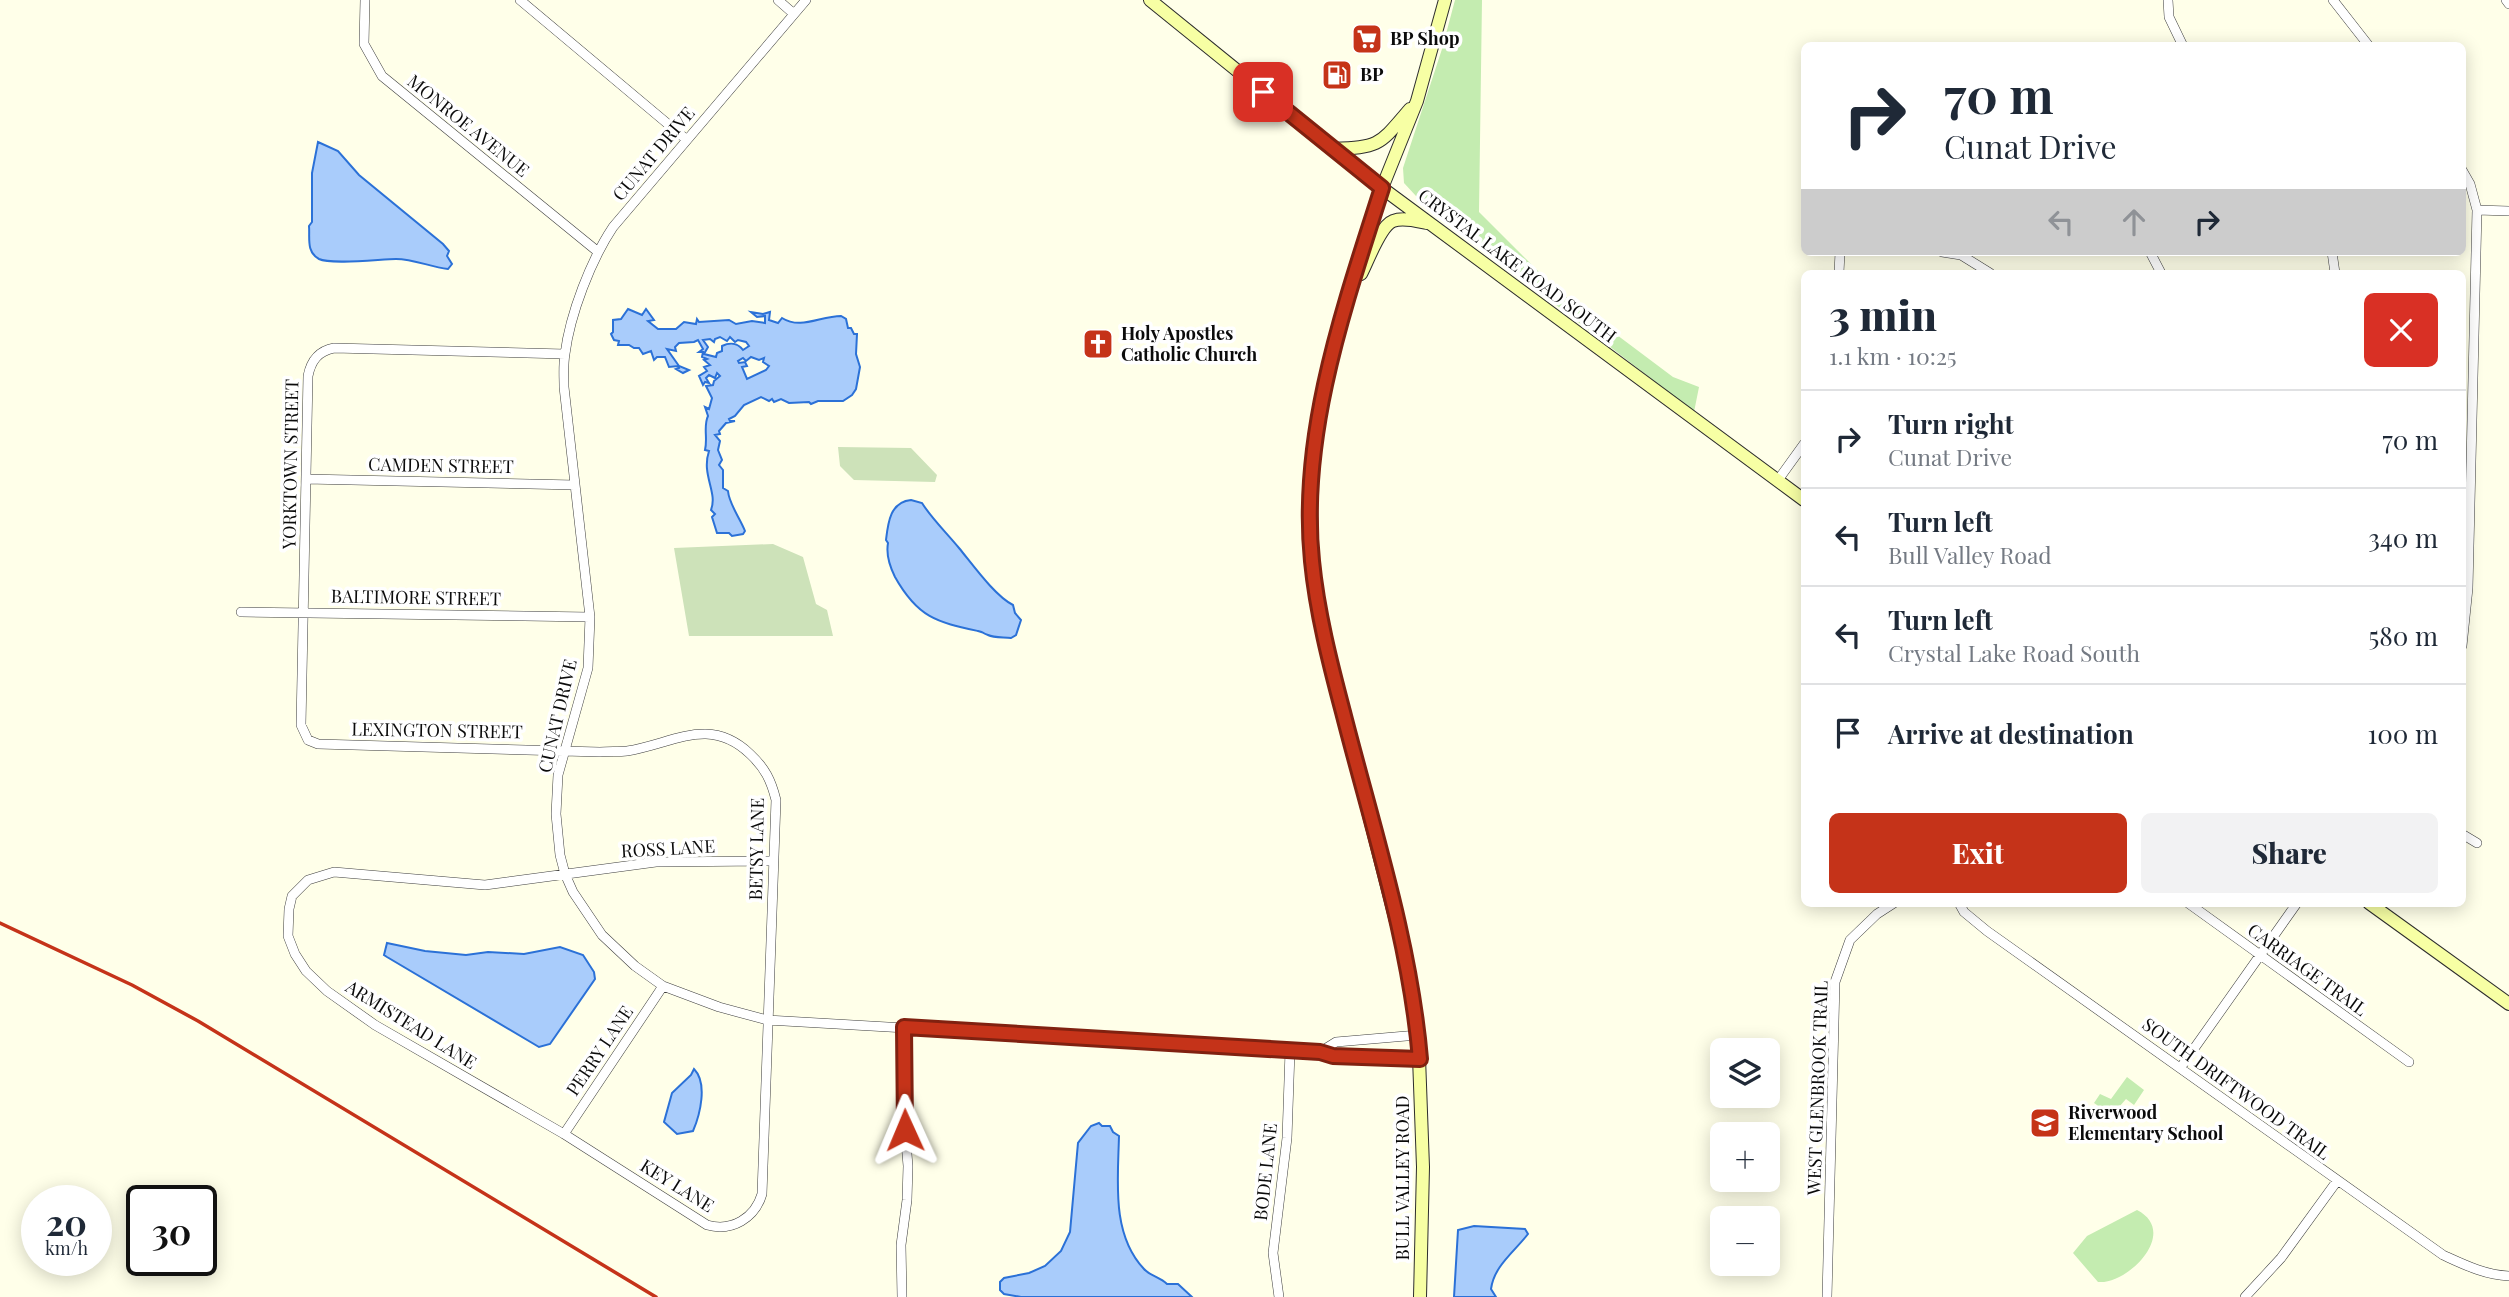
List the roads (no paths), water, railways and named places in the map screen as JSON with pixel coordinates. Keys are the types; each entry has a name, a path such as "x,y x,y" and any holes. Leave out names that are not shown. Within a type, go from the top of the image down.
{"street":[{"name":"MONROE AVENUE","path":"365,0 364,44 382,76 597,251"},
{"path":"520,0 687,140"},
{"path":"778,0 794,14"},
{"name":"CUNAT DRIVE","path":"806,0 613,227 597,251 578,305 565,354 564,387 590,617 588,668 558,775 556,814 565,874 573,892 602,935 635,966 663,986 719,1007 767,1020 1320,1052 1333,1056 1420,1059"},
{"name":"CRYSTAL LAKE ROAD SOUTH","path":"1150,0 1382,188 1801,498"},
{"name":"BULL VALLEY ROAD","path":"1420,1297 1423,1167 1418,1035 1402,945 1327,650 1312,561 1311,477 1325,379 1345,305 1382,188 1417,101 1445,0"},
{"path":"2168,0 2169,17 2181,42"},
{"path":"2333,0 2366,42"},
{"path":"2506,0 2509,4"},
{"path":"1333,149 1366,148 1381,141 1417,101"},
{"path":"2466,177 2477,210 2466,556"},
{"path":"2477,210 2509,211"},
{"path":"1345,305 1385,228 1392,221 1408,219 1430,224"},
{"path":"1963,256 1985,270"},
{"name":"YORKTOWN STREET","path":"308,740 300,718 308,376 311,363 326,350 347,348 565,354"},
{"path":"1778,480 1801,448"},
{"name":"CAMDEN STREET","path":"306,479 575,485"},
{"name":"BALTIMORE STREET","path":"241,612 590,617"},
{"name":"BETSY LANE","path":"565,750 628,751 694,733 720,735 742,747 762,765 771,780 776,800 767,1020"},
{"name":"LEXINGTON STREET","path":"308,740 330,744 565,750"},
{"path":"2466,836 2477,843"},
{"name":"ROSS LANE","path":"565,874 656,862 774,861"},
{"name":"ARMISTEAD LANE","path":"564,1134 375,1025 327,991 299,961 288,936 287,921 292,896 299,887 307,880 334,872 464,885 500,884 565,874"},
{"name":"WEST GLENBROOK TRAIL","path":"1827,1297 1835,982 1850,940 1888,907"},
{"name":"SOUTH DRIFTWOOD TRAIL","path":"1961,907 1987,931 2443,1255 2469,1267 2509,1276"},
{"name":"CARRIAGE TRAIL","path":"2193,907 2409,1062"},
{"path":"2181,1067 2294,907"},
{"path":"2375,907 2509,1004"},
{"name":"PERRY LANE","path":"564,1134 663,986"},
{"name":"KEY LANE","path":"564,1134 707,1225 724,1227 749,1217 759,1206 762,1194 767,1020"},
{"path":"902,1297 901,1245 908,1199 904,1027"},
{"name":"CUNAT DRIVE","path":"1320,1052 1336,1042 1418,1035"},
{"name":"BODE LANE","path":"1279,1297 1273,1253 1287,1138 1290,1051"},
{"path":"2245,1297 2281,1258 2337,1181"}],"water":[{"path":"318,142 338,151 359,175 443,244 449,251 447,256 452,264 448,269 403,259 334,262 315,256 310,244 309,226 312,222 312,173"},
{"path":"628,309 642,315 646,309 654,320 648,321 658,329 676,329 684,322 696,324 697,319 699,322 729,320 736,324 752,321 765,323 765,316 757,317 751,312 770,312 769,320 778,323 782,318 803,323 841,316 846,319 848,328 857,334 856,354 860,367 856,389 852,395 843,401 818,401 811,404 789,403 781,399 774,402 761,397 744,405 729,419 735,421 726,423 719,431 720,434 715,435 720,441 718,450 722,460 719,465 723,470 723,488 728,491 732,506 745,531 743,534 732,536 729,533 717,533 712,517 715,514 711,510 713,497 707,468 709,451 705,450 708,416 705,407 709,409 712,398 706,386 713,385 720,376 717,373 715,378 709,375 706,378 709,383 705,382 703,385 699,376 707,371 704,367 710,365 704,360 707,359 702,357 703,352 699,352 703,349 698,340 679,343 675,347 676,351 667,349 679,366 689,370 683,373 676,369 678,366 669,367 665,357 657,357 654,360 651,351 643,354 639,348 618,345 619,341 614,340 611,334 613,320 621,319","holes":["720,337 727,341 730,337 735,342 746,342 749,346 743,350 728,344 722,346 722,351 717,353 716,357 704,354 708,347 703,340 710,339 714,342","751,357 759,360 764,358 763,362 769,366 747,379 742,367 747,366 745,362 738,361 743,358 746,361"]},
{"path":"911,500 922,503 984,580 1013,605 1021,620 1016,635 1011,638 993,637 940,621 921,610 903,591 891,568 886,540 894,509"},
{"path":"387,943 425,951 466,955 488,952 524,954 560,947 583,955 594,972 595,979 550,1044 539,1047 384,955"},
{"path":"694,1069 701,1082 702,1091 698,1117 693,1131 677,1134 664,1122 672,1093"},
{"path":"1099,1123 1102,1126 1110,1126 1119,1136 1118,1188 1121,1223 1133,1255 1146,1271 1167,1284 1178,1284 1192,1297 1021,1297 1004,1294 1000,1290 1000,1282 1004,1278 1029,1273 1045,1266 1061,1251 1070,1232 1078,1143 1091,1126"},
{"path":"1474,1226 1525,1229 1528,1234 1496,1273 1491,1289 1496,1297 1454,1297 1458,1230"}],"railway":[{"path":"0,923 132,985 198,1021 656,1297"}],"place":[{"name":"BP Shop","path":"1367,39"},
{"name":"BP","path":"1337,75"},
{"name":"Holy Apostles Catholic Church","path":"1098,344"},
{"name":"Riverwood Elementary School","path":"2045,1123"}]}
